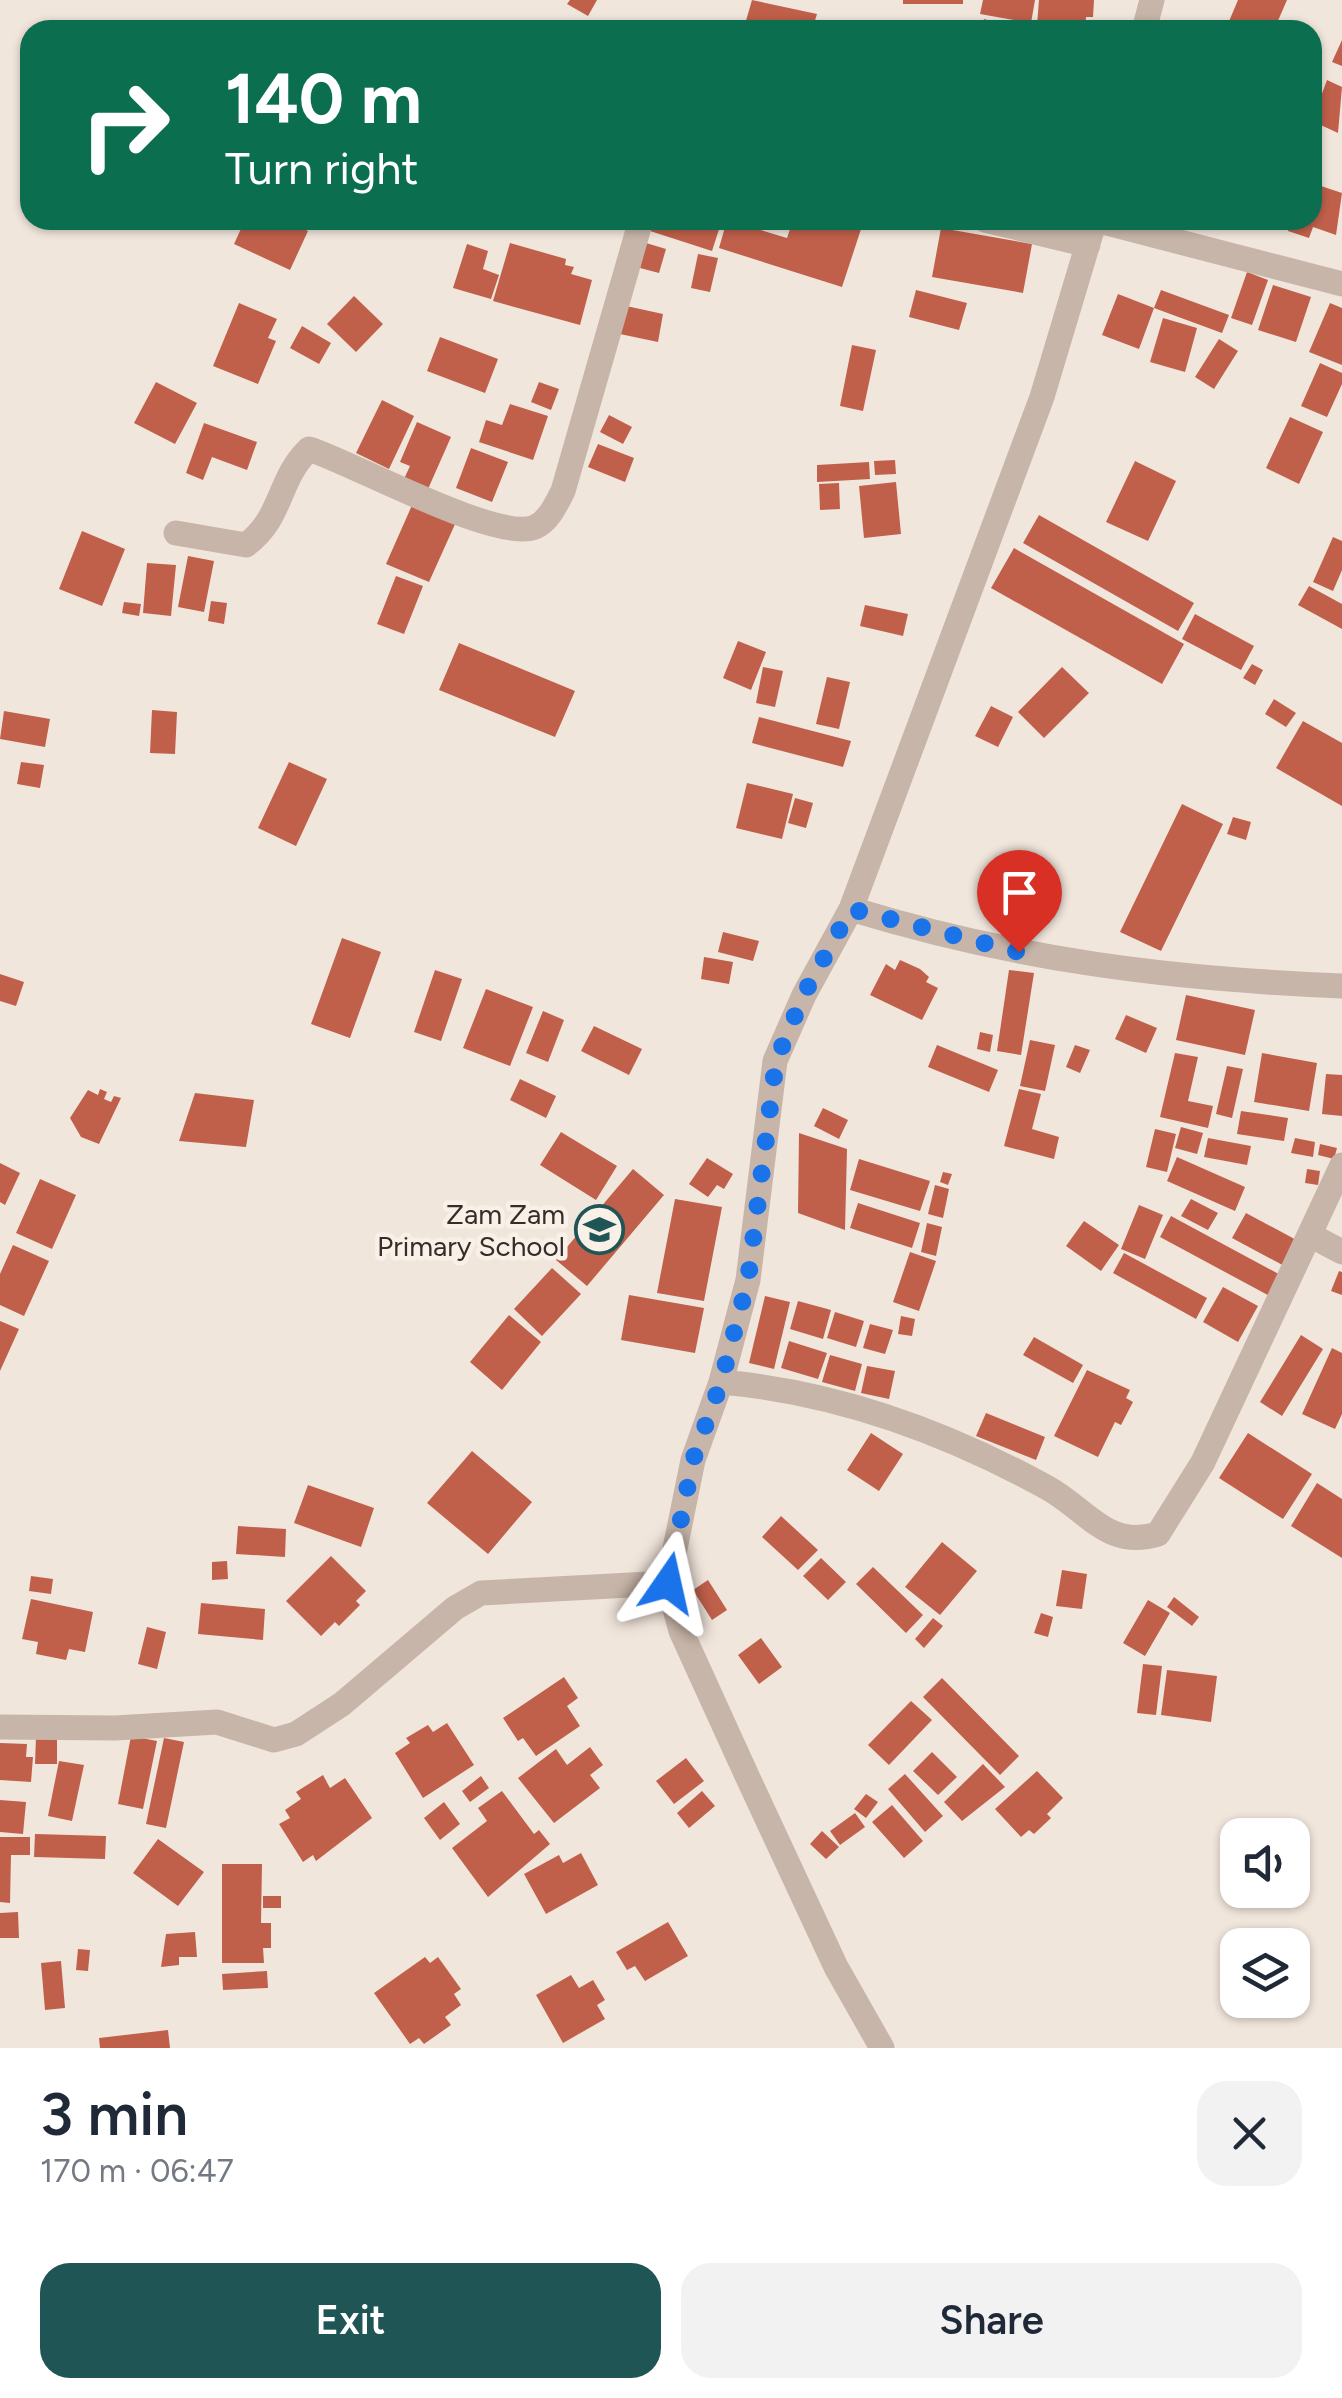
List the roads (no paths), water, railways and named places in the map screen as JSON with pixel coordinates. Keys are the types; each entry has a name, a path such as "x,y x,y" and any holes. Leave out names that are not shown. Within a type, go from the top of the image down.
{"street":[{"path":"176,533 246,545 269,528 287,481 309,448 417,496 512,528 534,528 551,514 563,491 638,230"},
{"path":"1026,230 1088,245"},
{"path":"882,2048 836,1968 748,1778 682,1631 668,1583 693,1460 721,1382 748,1280 776,1061 804,994 851,909 1042,397 1093,230"},
{"path":"1134,230 1342,284"},
{"path":"851,909 1019,952 1140,974 1342,986"},
{"path":"721,1382 785,1388 925,1428 989,1456 1072,1501 1100,1529 1137,1541 1158,1534 1202,1462 1342,1165"},
{"path":"1310,1236 1342,1252"},
{"path":"0,1727 115,1728 217,1722 274,1740 296,1734 342,1704 455,1608 481,1593 668,1583"}],"place":[{"name":"Zam Zam Primary School","path":"600,1230"}]}
